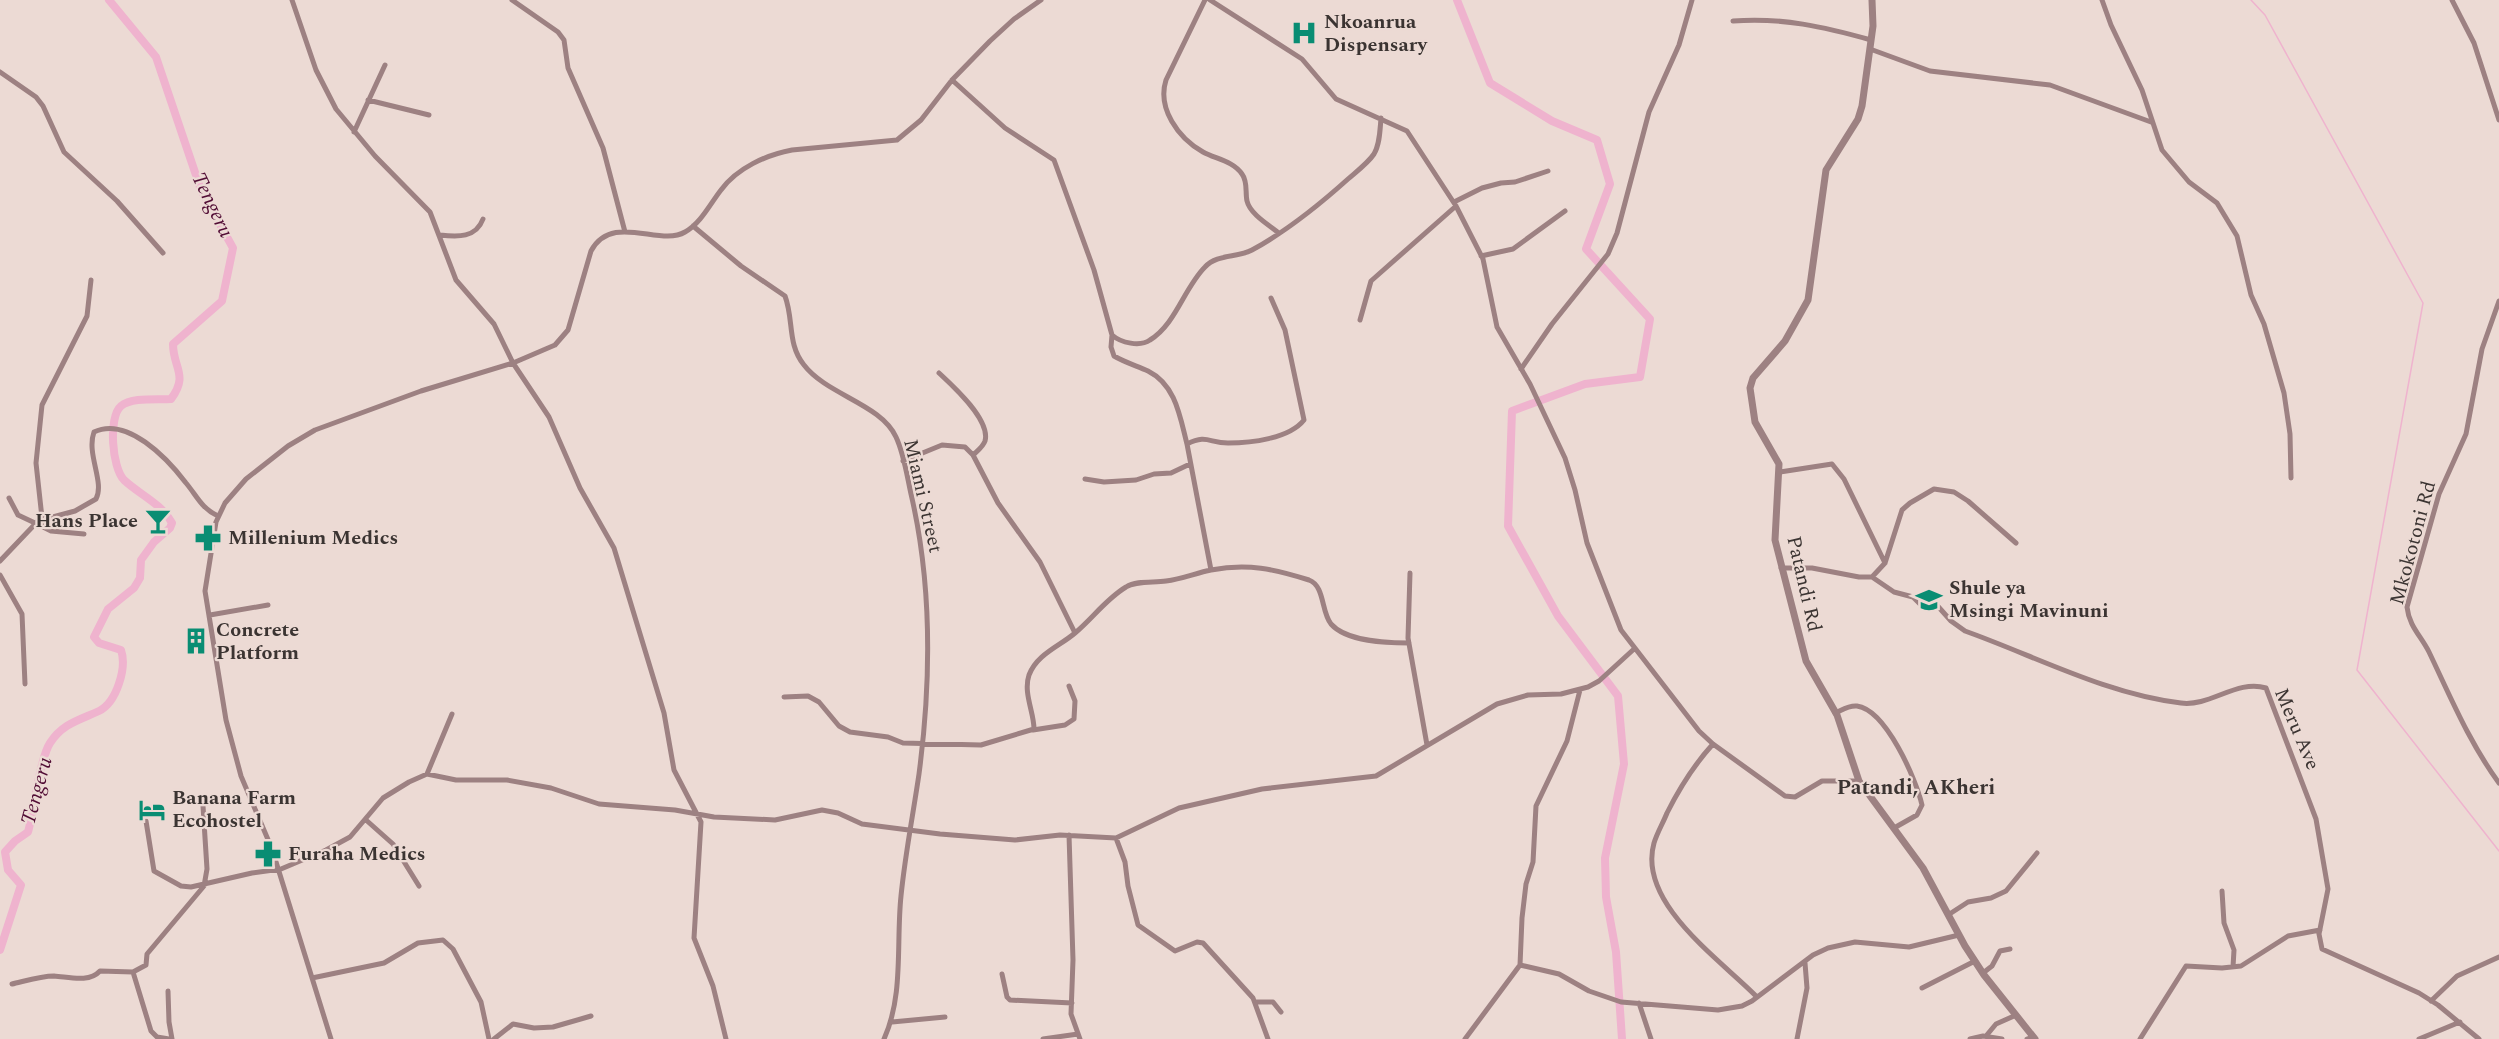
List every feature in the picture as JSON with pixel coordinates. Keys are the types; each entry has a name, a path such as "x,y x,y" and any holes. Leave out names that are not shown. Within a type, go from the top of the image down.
{"street":[{"path":"292,0 309,51 327,94 354,132 430,212 456,280 491,320 513,363 549,417 580,488 616,554 636,628 667,724 674,770 698,815 701,827 693,938 713,986 726,1039"},
{"path":"512,0 562,36 570,73 603,148 625,232"},
{"path":"331,1039 265,828 241,776 226,720 205,591 218,516 230,497 256,470 288,446 315,430 421,391 513,363 561,340 575,310 594,245 608,235 625,232 679,235 693,226 723,188 750,165 792,150 893,142 921,120 952,80 1014,19 1041,0"},
{"path":"1205,0 1168,75 1162,93 1164,105 1175,125 1197,148 1232,165 1243,175 1249,206 1279,233"},
{"path":"1210,0 1302,59 1336,99 1407,131 1455,204 1481,256 1497,327 1521,369 1565,458 1596,570 1621,630 1679,707 1713,744 1785,796 1801,795 1822,781 1859,781"},
{"path":"1521,369 1552,324 1608,254 1617,233 1649,112 1679,45 1692,0"},
{"name":"Patandi Rd","path":"1872,0 1871,40 1860,114 1827,170 1808,300 1785,341 1751,382 1752,413 1764,439 1775,455 1780,472 1774,540 1806,661 1835,713 1859,781 1923,868 1975,961 2031,1038"},
{"path":"2102,0 2111,25 2142,90 2151,122 2165,156 2190,182 2217,203 2237,236 2251,295 2264,324 2284,393 2290,434 2291,478"},
{"path":"2452,0 2474,43 2499,120"},
{"path":"1733,21 1761,18 1784,20 1871,40"},
{"path":"1870,49 1930,71 2050,84 2151,122"},
{"path":"354,132 385,65"},
{"path":"0,72 36,97 43,106 64,152 117,201 163,253"},
{"path":"952,80 1005,128 1042,150 1057,164 1094,270 1112,335 1111,347 1114,356 1156,375 1167,387 1176,405 1187,444 1211,570"},
{"path":"368,100 429,115"},
{"path":"1112,335 1135,344 1149,342 1168,322 1189,287 1205,267 1218,259 1249,251 1279,233 1323,201 1370,158 1376,149 1381,118"},
{"path":"1360,320 1371,281 1455,204 1489,186 1513,183 1548,171"},
{"path":"1481,256 1513,249 1565,211"},
{"path":"440,235 470,234 480,227 483,219"},
{"name":"Miami Street","path":"693,226 741,266 783,293 787,299 793,346 803,364 828,387 882,420 896,437 917,519 925,575 925,683 921,744 900,897 896,991 892,1022 884,1039"},
{"path":"84,534 48,531 43,526 36,463 42,405 87,316 91,280"},
{"path":"1187,444 1206,437 1226,443 1271,438 1303,421 1285,330 1271,298"},
{"name":"Mkokotoni Rd","path":"2499,301 2482,349 2466,434 2439,494 2407,607 2410,622 2427,649 2459,721 2499,783"},
{"path":"939,373 975,412 985,432 984,443 973,455"},
{"path":"0,561 35,523 75,512 96,499 99,491 93,461 93,435 96,430 118,428 130,431 164,460 187,484 201,505 218,516"},
{"path":"903,461 924,451 951,444 965,447 973,455 998,503 1033,549 1075,633"},
{"path":"1085,479 1104,482 1136,480 1154,474 1171,473 1190,464"},
{"path":"1780,472 1832,464 1844,479 1885,563"},
{"path":"1781,568 1812,568 1859,577 1872,577 1885,563 1902,510 1934,489 1954,492 1968,501 2016,543"},
{"path":"9,498 18,515 35,523"},
{"path":"1033,730 1028,698 1029,674 1051,648 1075,633 1103,604 1128,586 1182,578 1211,570 1269,567 1310,581 1319,590 1326,616 1335,627 1375,642 1409,643"},
{"path":"1410,573 1409,643 1427,745"},
{"path":"0,575 22,614 25,684"},
{"name":"Meru Ave","path":"1872,577 1894,592 1913,597 1920,604 1935,603 1951,621 1965,631 2070,672 2140,695 2190,704 2239,689 2260,686 2268,690 2276,717 2316,819 2328,889 2319,930"},
{"path":"210,615 268,605"},
{"path":"427,774 456,780 507,780 551,788 608,806 675,810 698,815 775,820 822,810 838,813 862,824 910,831 1009,840 1069,836 1116,838 1179,808 1262,789 1376,776 1497,704 1528,695 1561,694 1580,690 1599,681 1634,649"},
{"path":"784,697 803,695 816,700 832,721 850,732 888,737 903,743 981,745 1033,730 1065,725 1074,719 1075,701 1069,686"},
{"path":"1465,1039 1520,965 1521,918 1526,884 1533,862 1536,806 1568,741 1580,690"},
{"path":"1835,713 1854,705 1866,708 1882,720 1892,736 1922,805 1917,815 1894,828"},
{"path":"146,821 154,871 183,887 204,886 252,873 278,870 350,837 383,798 427,774 452,714"},
{"path":"1713,744 1681,784 1655,840 1654,881 1663,898 1695,939 1757,997"},
{"path":"12,984 54,976 64,979 95,976 100,971 134,972 146,965 147,954 204,886 207,869 203,806"},
{"path":"366,820 393,844 419,886"},
{"path":"1043,1039 1079,1036 1072,1018 1069,836"},
{"path":"1116,838 1125,862 1128,886 1139,927 1174,951 1197,942 1203,943 1255,1002 1268,1039"},
{"path":"1948,915 1968,902 1991,898 2006,891 2037,853"},
{"path":"2222,891 2224,923 2234,950 2233,967"},
{"path":"2140,1039 2185,967 2233,967 2247,964 2288,936 2319,930 2320,945 2324,952 2431,1000 2479,1039"},
{"path":"1520,965 1559,974 1588,992 1615,1000 1718,1010 1742,1006 1820,951 1849,943 1908,947 1959,935"},
{"path":"312,978 384,963 418,943 443,940 453,949 481,1002 489,1039"},
{"path":"1983,973 1992,966 2000,951 2010,949"},
{"path":"2431,1000 2457,976 2499,957"},
{"path":"1922,988 1975,961"},
{"path":"1797,1039 1807,988 1805,963"},
{"path":"134,972 152,1031 157,1036 170,1039 168,991"},
{"path":"1002,974 1007,997 1010,1000 1072,1003"},
{"path":"1255,1002 1273,1002 1281,1012"},
{"path":"1639,1003 1651,1039"},
{"path":"494,1039 513,1024 534,1028 553,1027 591,1016"},
{"path":"1986,1036 1996,1024 2014,1016"},
{"path":"892,1022 945,1017"},
{"path":"2419,1039 2460,1022"},
{"path":"1970,1039 1986,1036 2002,1039"}],"waterway":[{"name":"Tengeru","path":"0,950 21,885 8,870 5,852 28,832 46,750 55,736 66,726 99,711 111,700 119,684 123,657 121,650 99,643 94,637 108,609 134,588 140,578 141,560 172,523 162,510 124,480 120,474 114,454 114,421 121,406 131,401 171,399 180,377 173,344 222,301 233,248 201,190 156,57 109,0"},
{"path":"1457,0 1490,83 1552,121 1597,140 1610,184 1586,249 1650,319 1640,377 1585,384 1512,411 1508,526 1558,616 1618,696 1624,764 1605,858 1606,897 1616,952 1622,1039"},
{"path":"2251,0 2265,15 2423,303 2357,670 2499,851"}],"place":[{"name":"Nkoanrua Dispensary","path":"1304,33"},
{"name":"Hans Place","path":"158,521"},
{"name":"Millenium Medics","path":"208,538"},
{"name":"Shule ya Msingi Mavinuni","path":"1929,600"},
{"name":"Concrete Platform","path":"196,641"},
{"name":"Banana Farm Ecohostel","path":"152,810"},
{"name":"Furaha Medics","path":"268,854"}],"district":[{"name":"Patandi, AKheri","path":"1916,788"}]}
